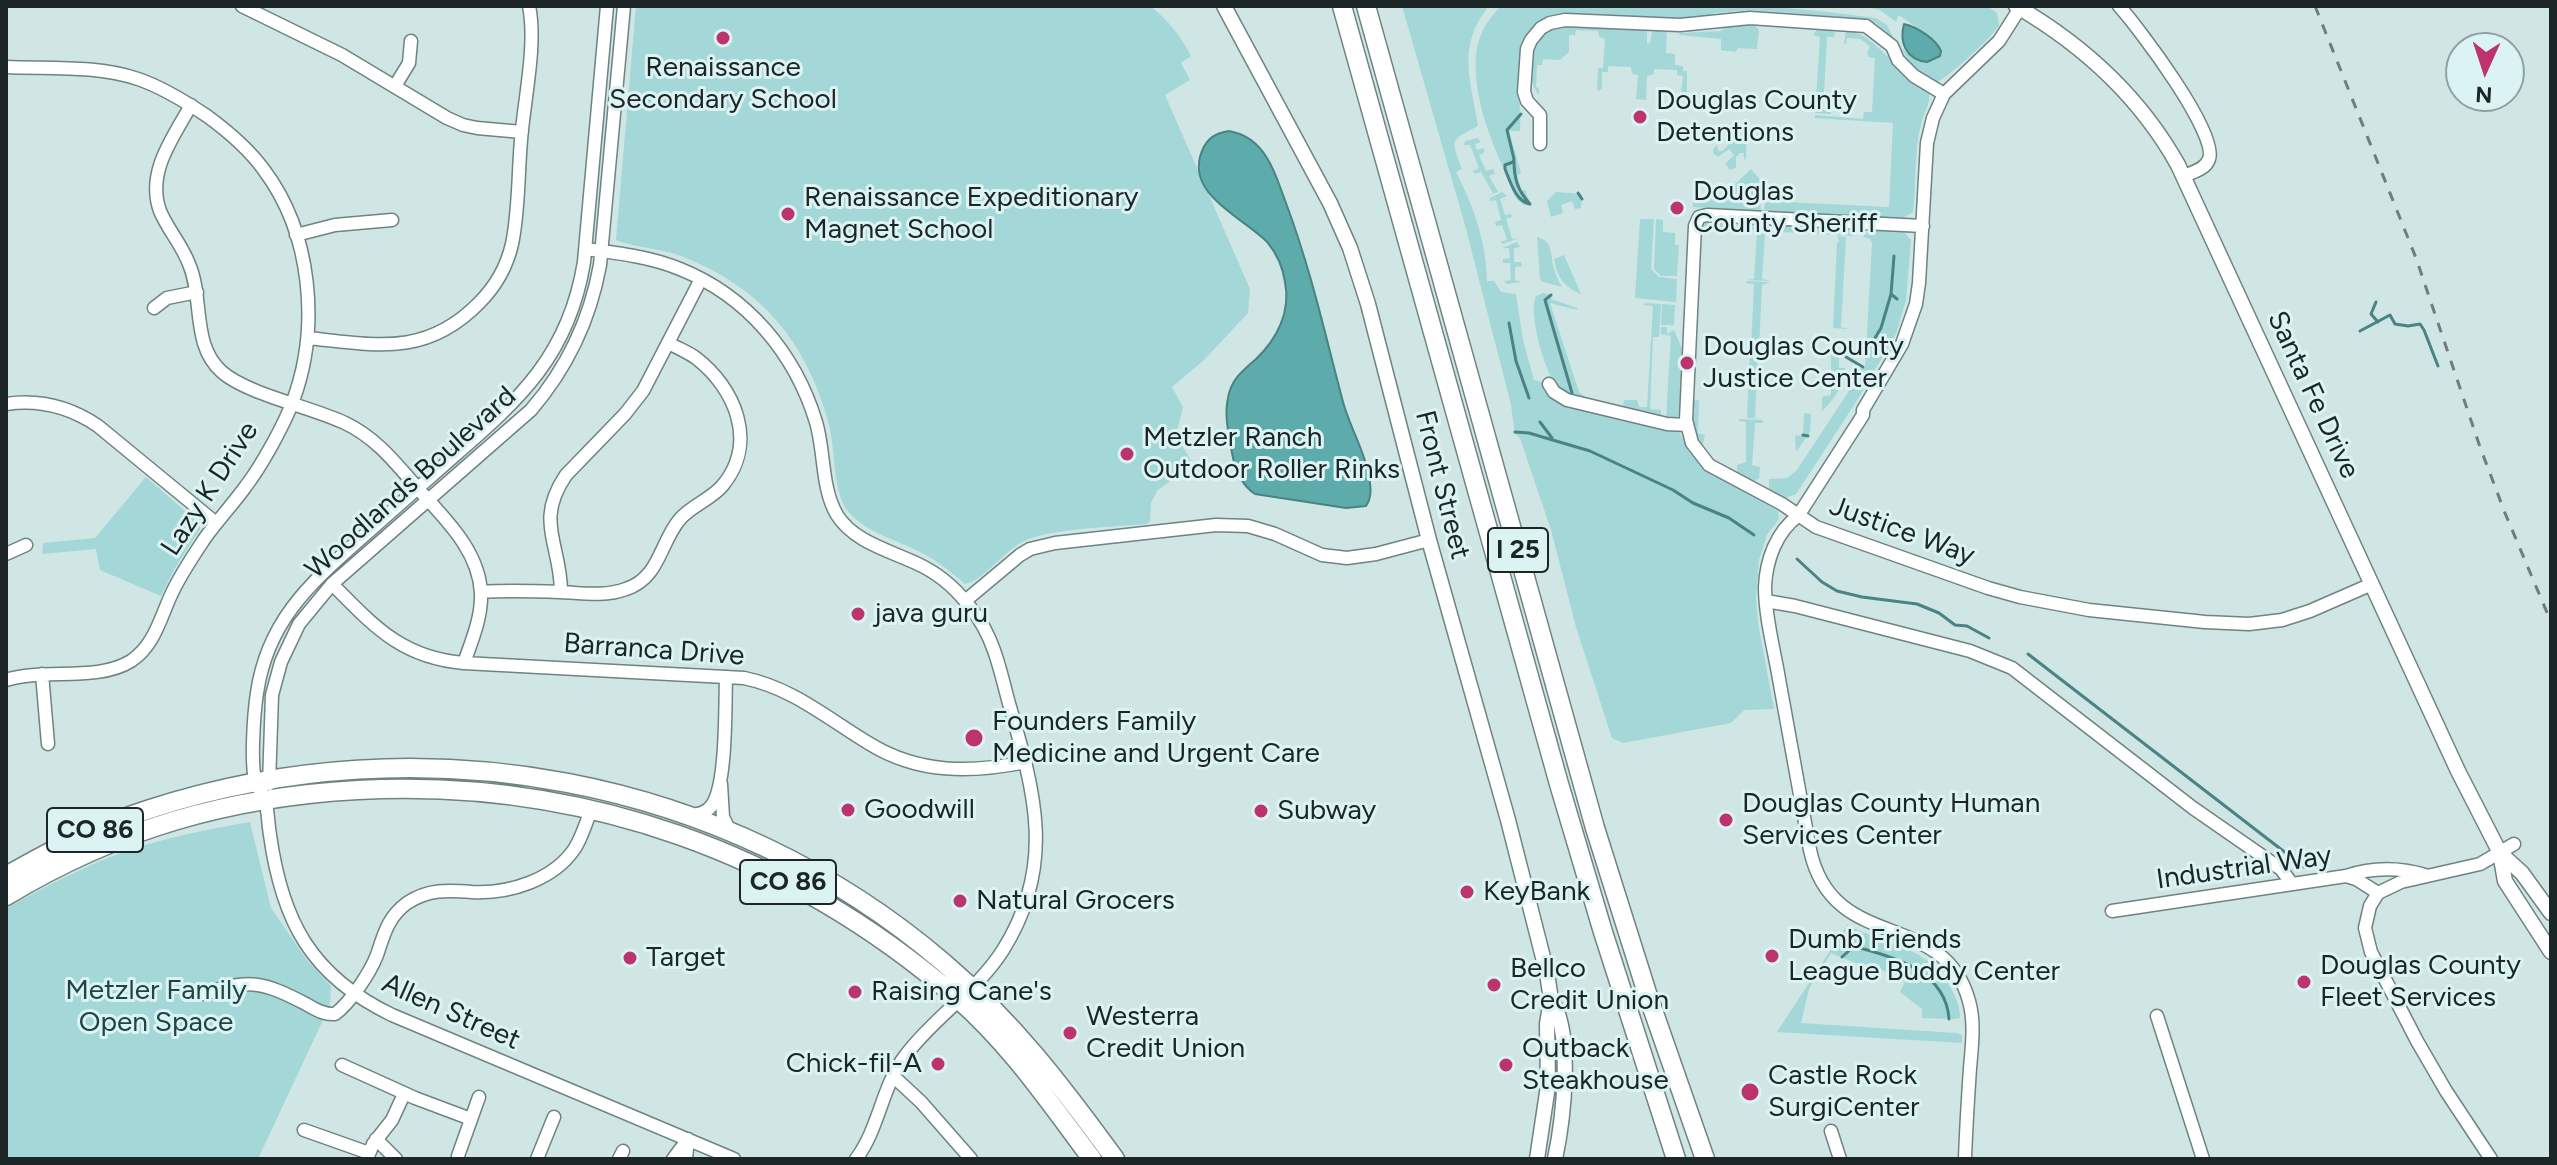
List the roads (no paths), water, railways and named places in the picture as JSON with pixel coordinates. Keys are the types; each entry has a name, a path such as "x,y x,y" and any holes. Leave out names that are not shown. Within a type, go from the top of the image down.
{"highway":[{"name":"I 25","path":"1342,6 1559,784 1603,932 1678,1159"},
{"name":"I 25","path":"1366,6 1592,816 1647,993 1705,1159"},
{"name":"CO 86","path":"6,876 46,853 124,818 211,791 334,770 391,766 456,768 560,781 643,801 730,831 793,861 852,895 914,939 966,994 1092,1159"},
{"name":"CO 86","path":"6,896 82,854 128,834 205,811 265,799 339,791 417,788 514,795 592,809 666,829 738,857 796,886 966,994 1034,1051 1115,1159"},
{"path":"592,809 606,803 643,801"}],"main road":[{"name":"Front Street","path":"1224,6 1330,203 1350,248 1376,332 1429,540 1534,915 1551,1000 1560,1015 1564,1089 1555,1159"},
{"name":"Santa Fe Drive","path":"2018,7 2066,38 2116,82 2157,130 2184,176 2458,771 2500,853 2505,881 2551,952"},
{"name":"Santa Fe Drive","path":"2500,853 2522,873 2551,913"},
{"name":"Front Street","path":"1537,1159 1547,1099 1547,1015 1551,1000"}],"street":[{"path":"242,6 342,55 463,125 522,132"},
{"path":"308,338 361,343 423,340 471,311 496,280 507,261 512,243 530,43 529,6"},
{"name":"Woodlands Boulevard","path":"265,799 254,731 258,683 275,634 302,592 509,409 542,369 561,337 580,285 586,249 607,6"},
{"name":"Woodlands Boulevard","path":"263,780 272,695 281,662 299,624 332,584 520,420 557,376 575,345 597,284 602,251 624,6"},
{"path":"2119,6 2161,59 2207,139 2211,155 2209,161 2184,176"},
{"path":"1965,1159 1972,1029 1967,996 1956,974 1938,953 1917,940 1849,912 1832,898 1820,880 1810,850 1766,601 1767,573 1786,525 1798,516 1863,415 1863,410 1902,344 1913,317 1918,294 1927,143 1933,118 1944,94 1999,41 2018,7"},
{"path":"1540,144 1541,118 1527,101 1524,92 1526,55 1533,37 1550,23 1569,19 1680,25 1750,18 1866,26 1892,46 1898,60 1922,83 1944,94"},
{"path":"395,86 409,63 411,41"},
{"name":"Lazy K Drive","path":"6,67 114,73 142,80 191,105 242,144 278,193 296,235 308,297 308,338 292,403 248,484 216,523 181,575 155,634 140,654 106,670 6,680"},
{"path":"191,105 159,166 156,184 160,211 185,255 197,292 204,344 211,359 222,372 239,383 335,419 365,434 389,455 460,537 478,572 481,592 477,623 464,663"},
{"name":"Justice Way","path":"1923,226 1699,217 1695,226 1687,425 1695,449 1709,465 1831,533 1988,588 2041,602 2205,622 2259,624 2310,611 2372,584"},
{"path":"296,235 335,225 392,220"},
{"path":"586,249 655,261 701,279 755,317 793,369 811,406 829,496 843,523 861,537 940,577 981,622 993,647 1034,795 1037,827 1033,872 1022,911 998,958 904,1057 856,1159"},
{"path":"561,592 561,575 549,522 553,499 566,475 635,402 701,279"},
{"path":"154,308 167,298 197,292"},
{"path":"481,592 600,595 628,589 646,578 681,518 721,488 740,452 740,427 732,401 695,357 669,343"},
{"path":"1549,384 1554,392 1567,400 1667,424 1687,425"},
{"path":"6,404 21,401 42,403 80,414 216,523"},
{"path":"965,601 1020,555 1030,549 1055,543 1240,525 1275,534 1322,555 1347,558 1429,540"},
{"path":"6,554 26,545"},
{"name":"Barranca Drive","path":"332,584 374,626 397,643 428,657 464,663 744,678 774,686 811,705 873,746 913,763 973,771 1026,762"},
{"path":"299,624 305,600 302,592"},
{"path":"1766,601 1813,610 1970,651 2012,668 2193,808 2281,869 2292,884"},
{"path":"42,674 48,744"},
{"path":"726,677 720,780 723,817 730,831"},
{"path":"689,816 709,809 720,780"},
{"name":"Allen Street","path":"265,799 274,861 287,910 310,950 353,993 392,1015 734,1159"},
{"path":"204,994 235,984 261,984 332,1015 343,1008 372,965 390,919 402,907 434,891 499,890 548,873 563,863 574,848 592,809"},
{"path":"2491,1159 2446,1091 2371,952 2367,939 2367,917 2378,893 2401,882 2480,864 2514,844"},
{"path":"2346,876 2388,868 2428,876"},
{"name":"Industrial Way","path":"2112,911 2346,876 2378,893"},
{"path":"2157,1016 2203,1159"},
{"path":"342,1065 404,1094 471,1119"},
{"path":"893,1076 921,1102 971,1159"},
{"path":"304,1130 368,1156 376,1139 392,1120 404,1094"},
{"path":"458,1156 479,1097"},
{"path":"537,1159 554,1117"},
{"path":"1831,1131 1840,1159"},
{"path":"376,1139 396,1159"},
{"path":"673,1159 688,1139"},
{"path":"686,1159 688,1139"}],"waterway":[{"path":"1521,114 1507,130 1514,159 1505,165 1505,169 1517,195 1530,204"},
{"path":"1514,161 1518,184 1530,204"},
{"path":"1578,193 1582,199"},
{"path":"1894,256 1891,294 1897,299"},
{"path":"1875,338 1891,294"},
{"path":"1551,295 1545,300 1572,393"},
{"path":"2376,302 2371,314 2378,322"},
{"path":"2360,331 2390,315 2395,324 2420,324 2438,366"},
{"path":"1509,323 1516,361 1529,398"},
{"path":"1846,357 1863,367"},
{"path":"1422,416 1434,418"},
{"path":"1540,422 1552,438"},
{"path":"1515,432 1529,433 1590,451 1729,518 1754,535"},
{"path":"1803,435 1808,436"},
{"path":"1797,559 1837,591 1917,604 1939,613 1955,625 1967,626 1989,638"},
{"path":"2028,654 2304,867"},
{"path":"1842,957 1853,947 1860,948 1918,970 1939,990 1949,1019"}],"railway":[{"path":"2315,6 2416,258 2480,447 2551,622"}],"place":[{"name":"Renaissance Secondary School","path":"723,38"},
{"name":"Douglas County Detentions","path":"1640,117"},
{"name":"Douglas County Sheriff","path":"1677,208"},
{"name":"Renaissance Expeditionary Magnet School","path":"788,214"},
{"name":"Douglas County Justice Center","path":"1687,363"},
{"name":"Metzler Ranch Outdoor Roller Rinks","path":"1127,454"},
{"name":"java guru","path":"858,614"},
{"name":"Founders Family Medicine and Urgent Care","path":"974,738"},
{"name":"Goodwill","path":"848,810"},
{"name":"Subway","path":"1261,811"},
{"name":"Douglas County Human Services Center","path":"1726,820"},
{"name":"KeyBank","path":"1467,892"},
{"name":"Natural Grocers","path":"960,901"},
{"name":"Dumb Friends League Buddy Center","path":"1772,956"},
{"name":"Target","path":"630,958"},
{"name":"Douglas County Fleet Services","path":"2304,982"},
{"name":"Bellco Credit Union","path":"1494,985"},
{"name":"Raising Cane's","path":"855,992"},
{"name":"Westerra Credit Union","path":"1070,1033"},
{"name":"Chick-fil-A","path":"938,1064"},
{"name":"Outback Steakhouse","path":"1506,1065"},
{"name":"Castle Rock SurgiCenter","path":"1750,1092"}],"park label":[{"name":"Metzler Family Open Space","path":"156,1007"}]}
